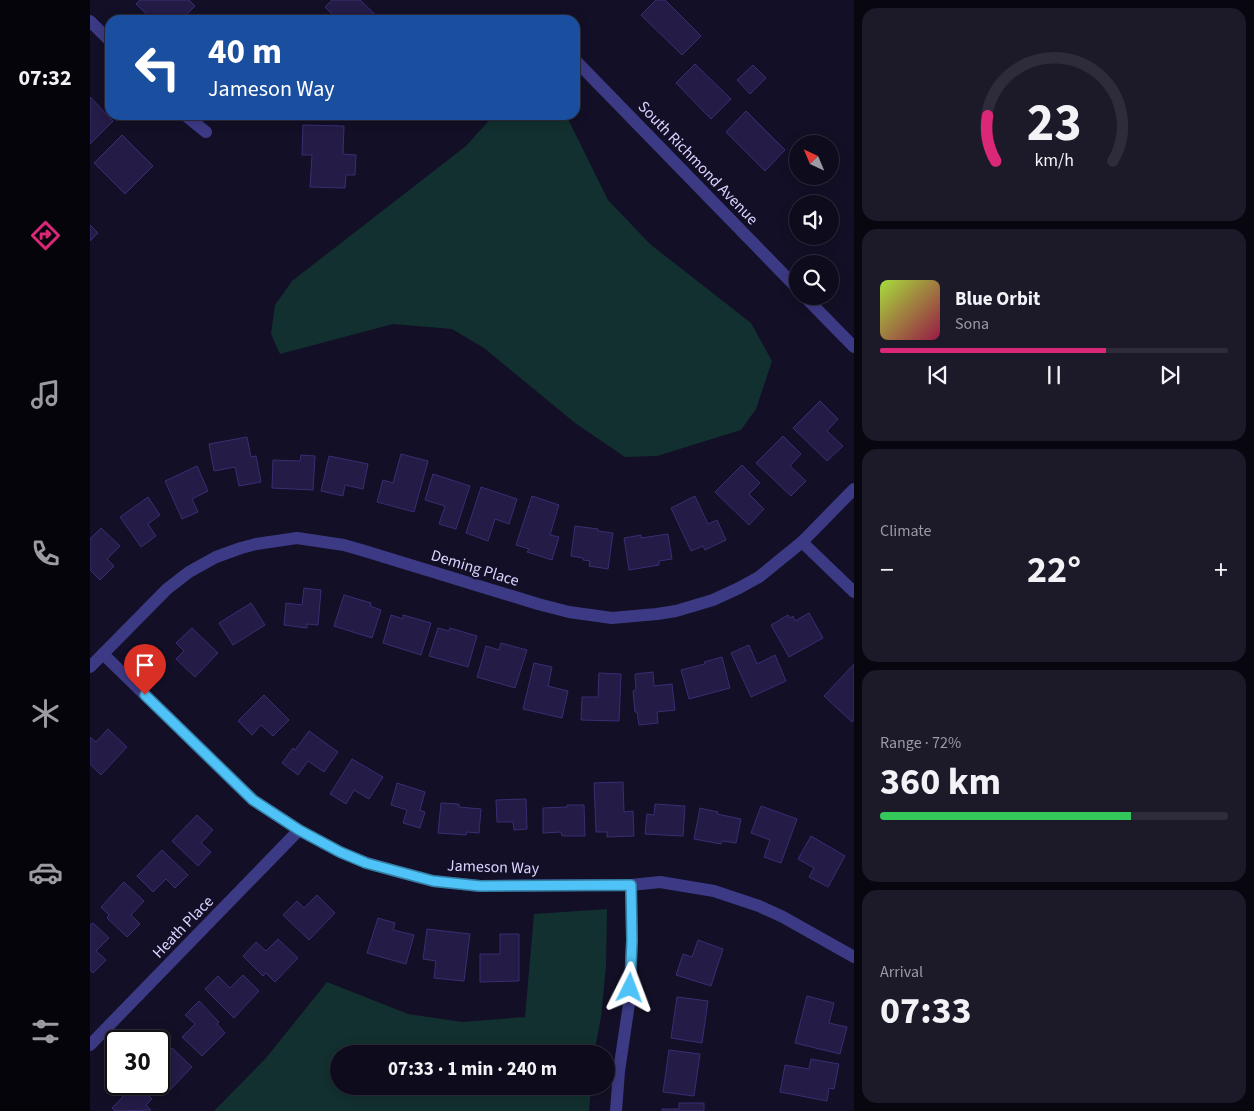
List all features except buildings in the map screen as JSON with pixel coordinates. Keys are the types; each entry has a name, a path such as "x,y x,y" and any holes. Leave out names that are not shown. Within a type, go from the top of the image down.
{"street":[{"path":"90,22 105,36"},
{"name":"South Richmond Avenue","path":"580,65 789,280"},
{"path":"192,120 206,132"},
{"path":"813,305 854,347"},
{"name":"Deming Place","path":"90,667 167,589 189,572 216,557 256,544 297,538 344,545 538,604 569,612 612,618 676,611 713,600 760,577 802,542 854,489"},
{"path":"802,542 854,592"},
{"name":"Jameson Way","path":"103,654 253,800 299,830 340,852 366,863 433,881 480,886 631,885 660,882 714,891 759,906 783,917 854,957"},
{"name":"Heath Place","path":"90,1045 299,830"},
{"path":"616,1111 629,1004 632,940 631,885"}],"green space":[{"path":"489,120 568,120 608,200 650,244 751,323 772,361 756,409 741,430 657,456 625,457 575,423 484,348 452,329 393,324 280,354 271,334 275,305 292,281 466,146"},
{"path":"607,909 606,966 601,1017 596,1045 330,1045 330,1095 590,1095 589,1111 214,1111 266,1058 327,982 408,1014 462,1022 525,1017 534,914"}],"route":[{"path":"145,695 253,800 299,830 340,852 366,863 433,881 480,886 631,885 632,940 630,988"}]}
